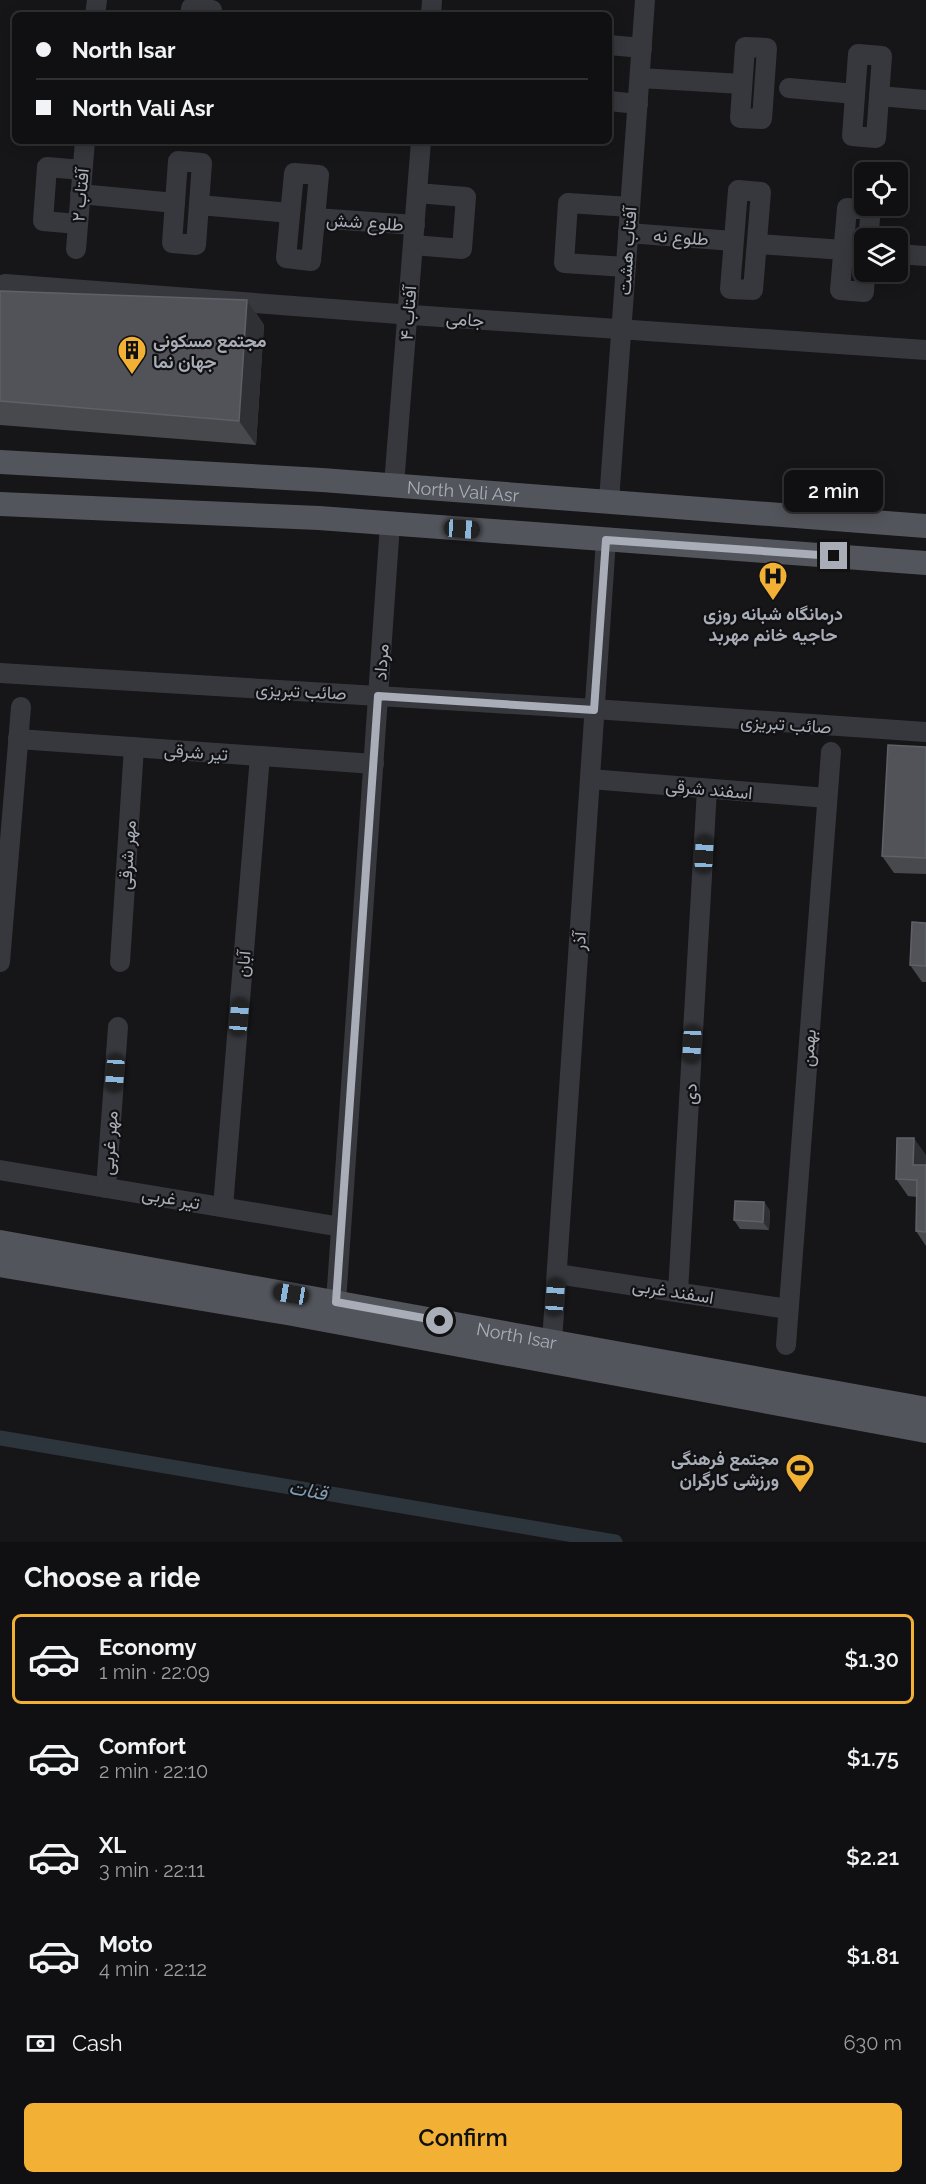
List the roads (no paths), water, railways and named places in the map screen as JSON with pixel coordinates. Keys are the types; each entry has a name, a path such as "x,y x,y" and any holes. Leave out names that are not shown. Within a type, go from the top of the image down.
{"main road":[{"name":"North Vali Asr","path":"0,462 394,485 926,526"},
{"path":"0,504 319,518 926,563"},
{"name":"North Isar","path":"0,1242 336,1302 438,1331 552,1342 926,1409"},
{"name":"North Isar","path":"0,1265 438,1331 926,1431"}],"street":[{"name":"آفتاب هشت","path":"609,501 645,0"},
{"path":"190,12 191,8 212,10 212,12"},
{"path":"612,45 642,48"},
{"path":"858,54 882,56 876,138 852,136 855,94 858,54"},
{"path":"640,78 742,84"},
{"path":"789,88 855,94"},
{"path":"879,96 926,100"},
{"path":"612,101 638,104"},
{"name":"آفتاب ۲","path":"76,249 85,144"},
{"name":"آفتاب ۴","path":"394,485 421,144"},
{"path":"178,161 202,163 196,245 172,243 175,203 178,161"},
{"path":"78,224 43,221 47,167 82,170"},
{"path":"294,173 319,175 315,218 311,261 286,258 294,173"},
{"path":"738,190 761,192 753,290 730,288 733,241 738,190"},
{"path":"413,245 462,249 466,196 417,193"},
{"path":"80,194 175,203"},
{"path":"626,267 564,263 567,213 568,203 630,207"},
{"path":"199,205 290,213"},
{"path":"865,282 864,292 840,290 847,208 871,210 869,228"},
{"name":"طلوع شش","path":"315,218 415,225"},
{"name":"طلوع نه","path":"628,233 733,241"},
{"path":"757,244 844,250"},
{"path":"908,255 926,256"},
{"name":"جامی","path":"5,284 408,315 926,350"},
{"name":"مرداد","path":"336,1302 390,524"},
{"name":"آذر","path":"552,1342 606,540"},
{"name":"صائب تبریزی","path":"0,674 926,732"},
{"path":"0,962 21,707"},
{"name":"تیر شرقی","path":"18,739 374,764"},
{"name":"مهر شرقی","path":"120,962 134,747"},
{"name":"بهمن","path":"786,1345 831,752"},
{"name":"آبان","path":"223,1207 260,756"},
{"name":"اسفند شرقی","path":"590,779 827,798"},
{"name":"دی","path":"678,1292 707,789"},
{"name":"مهر غربی","path":"106,1188 118,1027"},
{"name":"تیر غربی","path":"0,1170 341,1227"},
{"name":"اسفند غربی","path":"557,1274 788,1309"}],"waterway":[{"name":"قنات","path":"0,1438 615,1542"}],"place":[{"name":"مجتمع مسکونی جهان نما","path":"132,376"},
{"name":"درمانگاه شبانه‌ روزی حاجیه‌ خانم مهربد","path":"773,602"},
{"name":"مجتمع فرهنگی ورزشی کارگران","path":"800,1494"}]}
